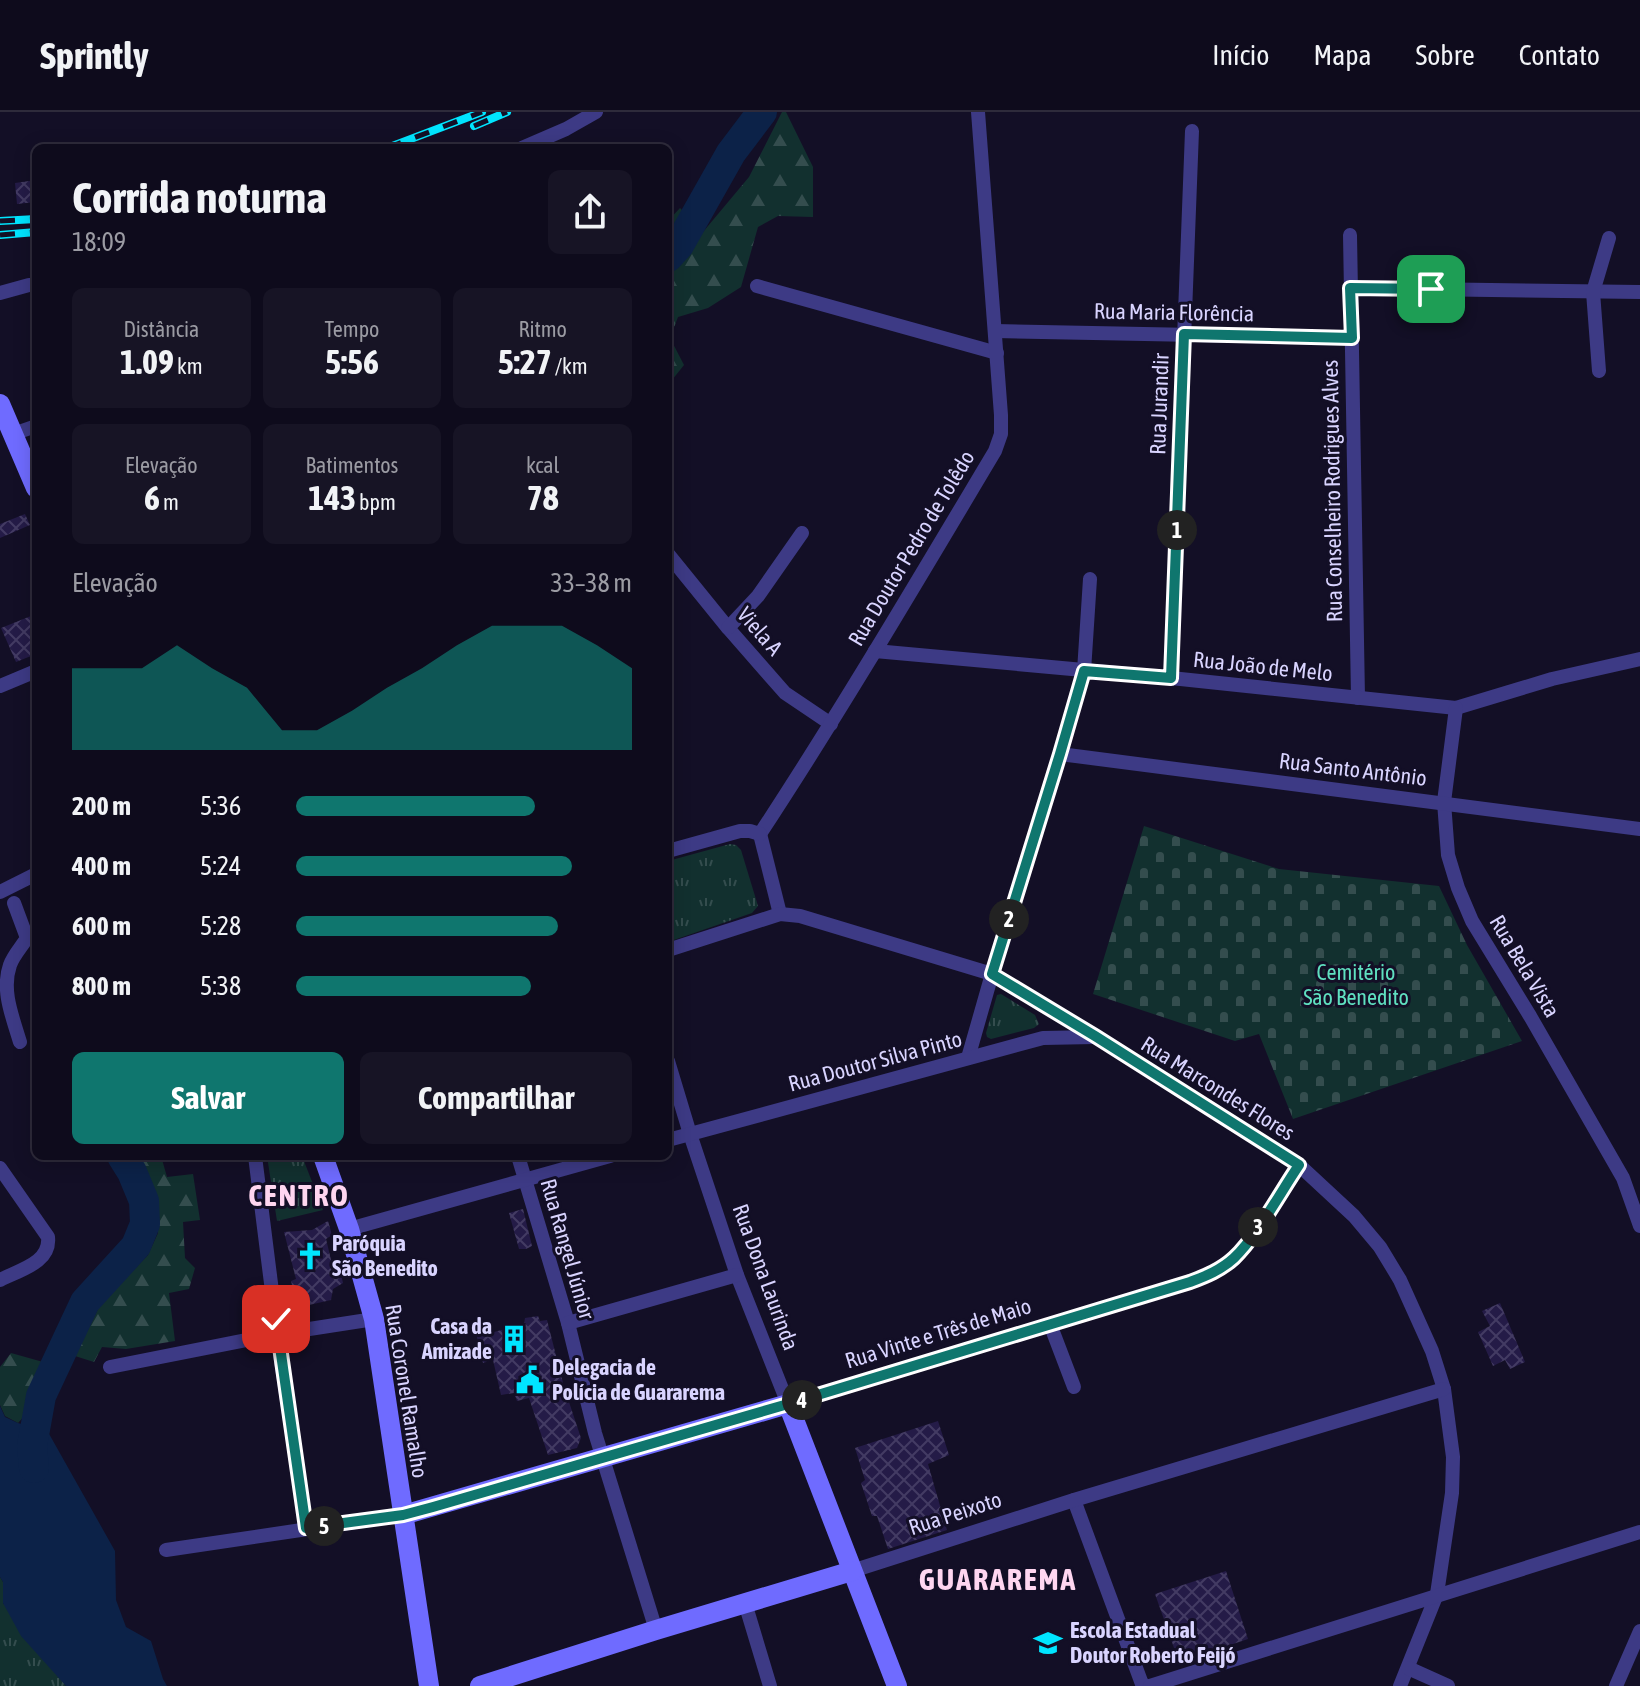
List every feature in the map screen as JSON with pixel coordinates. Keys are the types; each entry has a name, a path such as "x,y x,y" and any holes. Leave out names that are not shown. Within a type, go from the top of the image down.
{"main road":[{"path":"0,404 32,479"},
{"name":"Rua Coronel Ramalho","path":"324,1160 349,1229 374,1319 429,1686"},
{"name":"Rua Vinte e Três de Maio","path":"403,1515 788,1404"},
{"name":"Rua Dona Laurinda","path":"788,1404 897,1686"},
{"name":"Rua Peixoto","path":"480,1686 852,1571"}],"street":[{"path":"531,144 596,112"},
{"name":"Rua Doutor Pedro de Tolêdo","path":"760,834 875,651 995,451 1001,434 978,112"},
{"name":"Rua Jurandir","path":"1171,678 1192,131"},
{"name":"Rua Conselheiro Rodrigues Alves","path":"1350,235 1358,698"},
{"path":"1599,371 1593,292 1609,238"},
{"path":"0,293 32,285"},
{"path":"757,286 997,353"},
{"path":"1350,288 1640,292"},
{"name":"Rua Maria Florência","path":"995,331 1352,338"},
{"path":"13,434 32,427"},
{"path":"728,628 758,596 802,533"},
{"name":"Viela A","path":"672,559 785,693 831,724"},
{"path":"968,1058 1084,671 1090,579"},
{"name":"Rua João de Melo","path":"875,651 1456,708 1552,679 1640,659"},
{"path":"0,686 32,673"},
{"name":"Rua Bela Vista","path":"1456,708 1444,802 1448,855 1458,888 1472,921 1623,1178 1640,1226"},
{"name":"Rua Santo Antônio","path":"1060,754 1640,829"},
{"path":"672,850 740,831 760,834 780,914"},
{"path":"0,892 32,876"},
{"path":"14,903 27,938 10,964 7,980 8,999 20,1042"},
{"name":"Rua Marcondes Flores","path":"672,949 780,914 800,916 992,974 1299,1165 1354,1216 1380,1247 1419,1320 1444,1389 1453,1457 1452,1493 1437,1594 1400,1686"},
{"path":"1043,1038 1051,1026 1049,1009"},
{"name":"Rua Doutor Silva Pinto","path":"672,1139 1043,1038 1095,1036"},
{"name":"Rua Dona Laurinda","path":"672,1074 737,1275 788,1404"},
{"path":"255,1160 306,1528"},
{"name":"Rua Rangel Júnior","path":"519,1160 568,1323 603,1458 656,1630"},
{"path":"349,1229 596,1160"},
{"name":"Rua Vinte e Três de Maio","path":"788,1404 1214,1273 1233,1260 1247,1244 1299,1165"},
{"path":"0,1168 44,1230 49,1245 42,1259 0,1280"},
{"path":"568,1323 737,1275"},
{"path":"110,1367 277,1334 374,1319"},
{"path":"1050,1324 1074,1387"},
{"name":"Rua Peixoto","path":"852,1571 1074,1500 1444,1389"},
{"path":"1074,1500 1142,1684 1148,1686 1640,1532"},
{"name":"Rua Vinte e Três de Maio","path":"166,1550 403,1515"},
{"path":"745,1603 770,1686"},
{"path":"1616,1686 1640,1631"},
{"path":"1408,1668 1448,1686"}],"green space":[{"path":"782,112 786,112 813,167 813,217 778,216 758,227 741,287 708,308 678,317 672,333 672,217 680,208 703,232 749,177"},
{"path":"672,342 684,365 672,380"},
{"name":"Cemitério São Benedito","path":"1144,826 1279,869 1439,886 1467,945 1522,1041 1293,1119 1259,1034 1235,1041 1093,994"},
{"path":"736,845 741,850 758,906 752,913 672,941 672,860"},
{"path":"1001,994 1035,1015 1039,1024 991,1039 987,1037 997,995"},
{"path":"138,1160 162,1160 167,1177 193,1174 200,1220 183,1222 185,1258 195,1268 189,1289 169,1293 175,1341 126,1349 102,1347 94,1362 75,1356 99,1307 148,1255 158,1233 155,1199"},
{"path":"268,1160 304,1160 323,1210 277,1221"},
{"path":"11,1353 43,1362 38,1383 25,1400 27,1413 18,1423 5,1416 0,1405 0,1367"},
{"path":"0,1577 3,1582 3,1603 66,1686 0,1686"}],"water":[{"path":"0,1406 5,1417 48,1432 115,1551 116,1600 126,1627 151,1641 167,1686 66,1686 21,1636 3,1603 3,1582 0,1577"}],"building":[{"path":"32,181 32,202 17,204 15,183"},
{"path":"25,514 30,525 0,538 0,524"},
{"path":"32,616 32,656 16,662 1,628"},
{"path":"523,1209 532,1246 519,1249 509,1213"},
{"name":"Paróquia São Benedito","path":"328,1221 332,1235 326,1239 334,1272 341,1274 343,1283 333,1289 331,1300 309,1305 301,1296 295,1297 291,1281 296,1279 284,1232 312,1230"},
{"path":"1500,1303 1525,1362 1510,1369 1505,1360 1493,1366 1478,1332 1490,1326 1482,1311"},
{"path":"538,1316 540,1321 547,1320 581,1438 577,1448 548,1455 529,1398 517,1401 514,1393 501,1395 493,1360 483,1363 476,1333 524,1324 525,1318"},
{"path":"938,1421 949,1455 928,1464 947,1530 888,1549 861,1483 865,1480 855,1448"},
{"path":"1226,1571 1248,1639 1179,1662 1155,1594"}],"waterway":[{"path":"672,253 731,153 762,112"},
{"path":"34,1468 32,1446 41,1396 85,1302 136,1246 145,1224 144,1201 124,1160"}],"railway":[{"path":"398,144 482,112"},
{"path":"474,126 507,112"},
{"path":"0,221 32,219"},
{"path":"0,235 32,232"}],"place":[{"name":"Paróquia São Benedito","path":"310,1256"},
{"name":"Casa da Amizade","path":"514,1339"},
{"name":"Delegacia de Polícia de Guararema","path":"530,1380"},
{"name":"Escola Estadual Doutor Roberto Feijó","path":"1048,1643"}],"district":[{"name":"CENTRO","path":"299,1196"},
{"name":"GUARAREMA","path":"998,1580"}],"route":[{"path":"276,1319 306,1528 403,1515 629,1450 1190,1282 1214,1273 1233,1260 1299,1165 992,974 1084,671 1171,678 1184,334 1352,338 1350,288 1431,289"}]}
